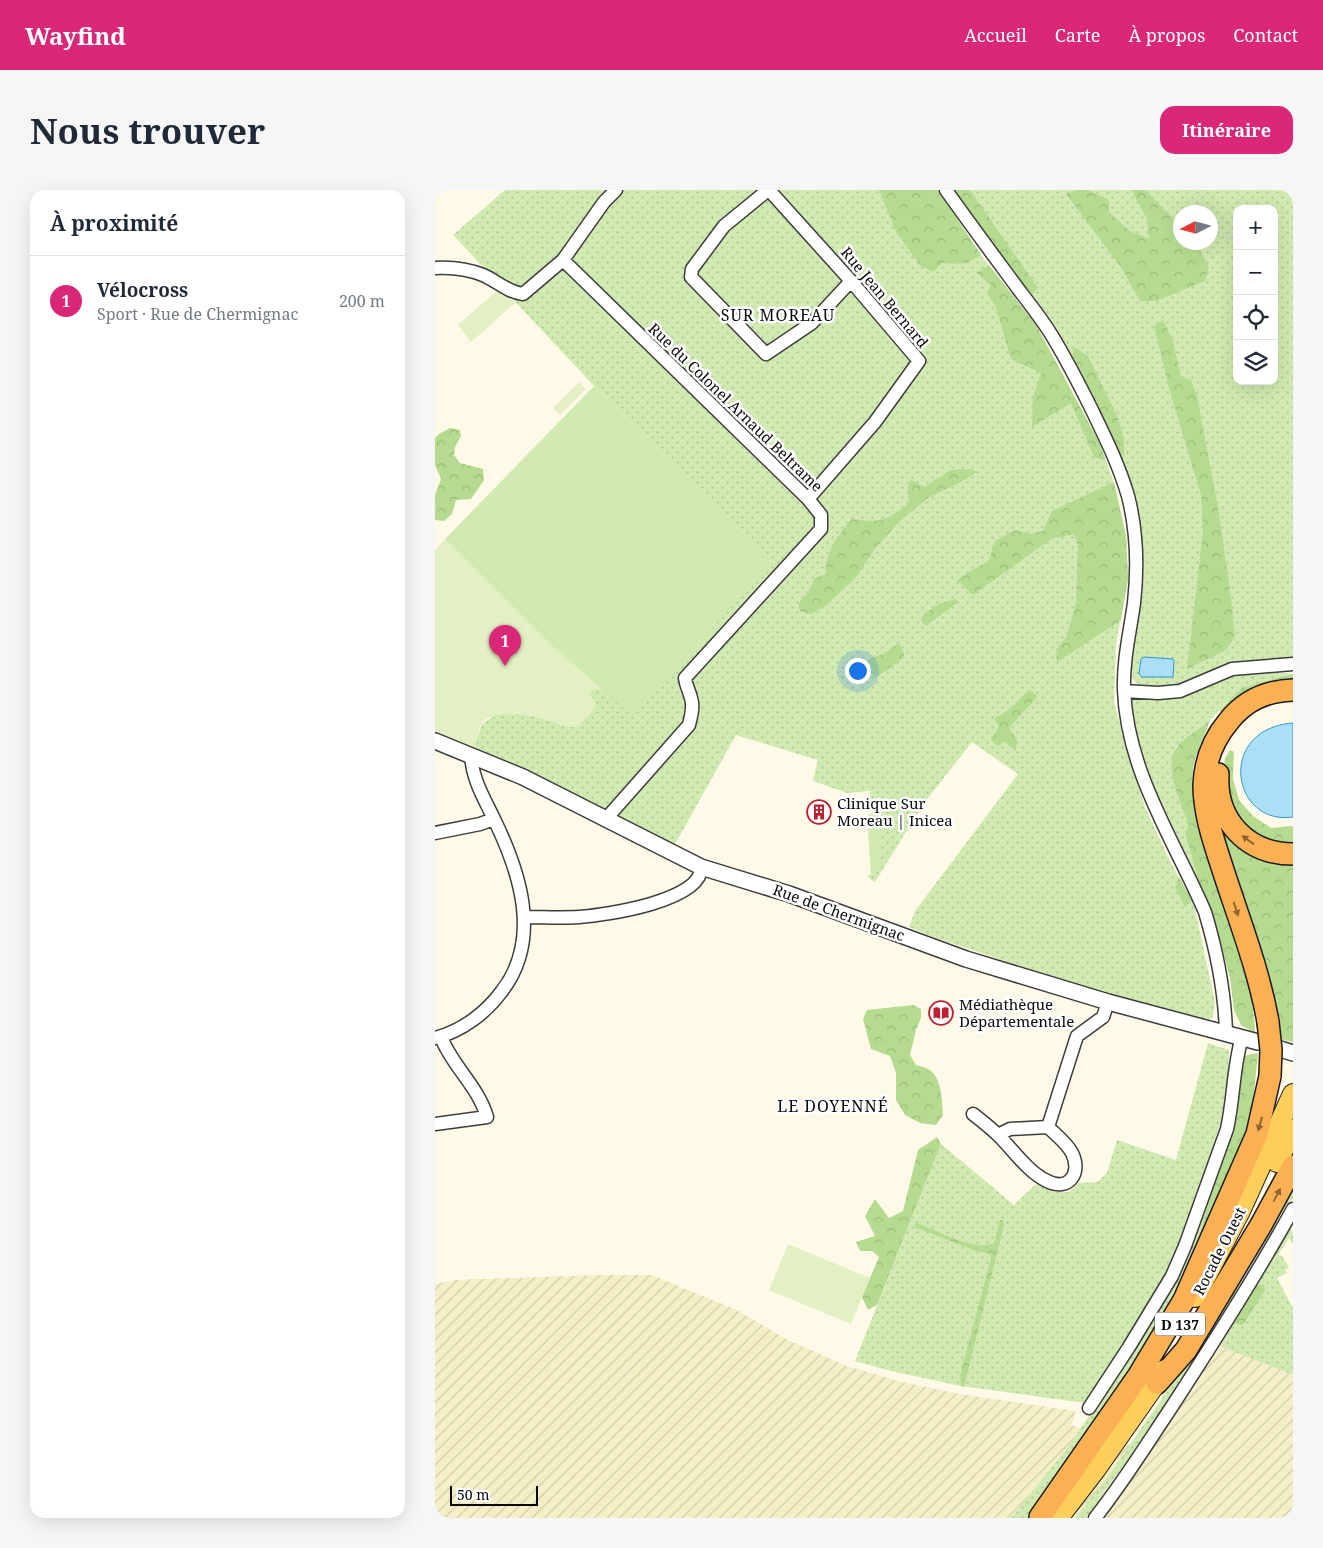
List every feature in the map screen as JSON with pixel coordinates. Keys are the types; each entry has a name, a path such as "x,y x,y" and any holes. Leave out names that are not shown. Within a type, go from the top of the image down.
{"highway":[{"path":"1040,1518 1139,1375 1185,1300 1257,1134 1270,1076 1271,1050 1268,1022 1259,982 1211,829 1204,785 1209,754 1221,730 1234,714 1263,694 1293,690"},
{"path":"1293,700 1271,704 1258,709 1233,732 1219,764 1217,784 1219,800 1224,812 1239,833 1258,847 1272,852 1293,854"},
{"path":"1157,1382 1186,1350 1261,1225 1293,1166"}],"main road":[{"name":"Rocade Ouest","path":"1040,1518 1094,1451 1145,1381 1182,1321 1240,1211 1290,1102"},
{"name":"Rocade Ouest","path":"1058,1518 1095,1470 1157,1382 1213,1290 1293,1130"}],"street":[{"path":"435,268 451,266 483,275 513,293 523,294 563,260 604,202 616,190"},
{"path":"769,190 724,226 692,269 691,277 766,354 812,322 851,281"},
{"name":"Rue Jean Bernard","path":"769,190 851,281 919,361 875,422 808,499"},
{"path":"946,190 1049,330 1072,370 1118,466 1131,511 1137,558 1124,670 1124,691 1129,729 1146,785 1205,912 1222,988 1226,1034"},
{"name":"Rue du Colonel Arnaud Beltrame","path":"563,260 808,499 821,514 821,530 685,678 693,710 689,726 605,820"},
{"path":"1124,691 1180,692 1232,669 1293,664"},
{"name":"Rue de Chermignac","path":"435,741 523,777 701,867 789,894 966,958 1108,1002 1258,1042"},
{"path":"435,1124 487,1117 480,1098 438,1037 455,1031 494,1002 506,987 522,949 525,917 516,870 476,780 471,755"},
{"path":"435,833 480,824 494,819"},
{"path":"525,917 595,915 650,904 693,885 701,874 701,867"},
{"path":"1048,1127 1077,1036 1103,1017 1108,1002"},
{"path":"1089,1408 1163,1292 1179,1261 1227,1129 1231,1113 1235,1066 1242,1037"},
{"path":"1277,1048 1293,1052"},
{"path":"973,1114 998,1135 1040,1177 1048,1182 1064,1184 1073,1177 1074,1158 1067,1146 1048,1127 1010,1129 998,1135"},
{"path":"1095,1518 1139,1455 1220,1331 1293,1209"}],"shaded area":[{"path":"652,1275 737,1310 788,1340 847,1366 898,1381 960,1394 1075,1411 1074,1420 1071,1425 1148,1451 1220,1346 1293,1375 1293,1518 435,1518 435,1284 454,1280"}],"green space":[{"path":"505,190 938,190 983,258 1036,325 1100,444 1115,486 1126,536 1128,579 1116,644 1114,702 1145,807 1170,861 1194,905 1215,1002 1213,1017 1205,1022 1132,1003 936,938 909,927 915,911 1018,774 972,742 924,803 875,882 867,877 871,874 867,816 872,813 870,791 847,793 813,781 818,760 736,735 674,846 472,752 482,724 504,709 512,713 530,715 573,727 591,713 548,642 770,565 594,386 453,235"},
{"path":"879,190 938,190 981,255 972,261 963,263 942,263 933,272 920,265 896,232"},
{"path":"952,190 1293,190 1293,659 1232,662 1174,687 1138,684 1133,679 1130,671 1135,507 1079,375"},
{"path":"952,190 970,190 1038,288 1032,294 1007,267"},
{"path":"1077,190 1088,190 1109,200 1109,212 1130,231 1149,239 1147,219 1131,190 1145,190 1173,218 1173,250 1200,250 1209,267 1205,281 1156,301 1140,301 1123,270 1066,194"},
{"path":"989,265 1036,325 1100,444 1106,461 1094,457 1071,403 1032,427 1033,397 1041,373 1011,359 996,307 987,293 991,285 977,273"},
{"path":"500,288 515,303 471,342 458,325"},
{"path":"1163,320 1173,341 1181,377 1191,380 1197,396 1218,507 1235,637 1226,650 1187,669 1203,531 1201,495 1169,388 1154,326"},
{"path":"1074,347 1088,356 1118,418 1124,440 1124,455 1119,456 1071,362"},
{"path":"579,382 586,389 560,415 553,408"},
{"path":"594,386 770,564 633,716 548,642 445,539"},
{"path":"450,428 460,430 461,436 455,447 454,455 460,463 483,469 484,480 471,499 456,500 452,514 444,521 435,520 435,495 441,479 435,465 435,438"},
{"path":"970,469 977,472 929,497 900,521 874,550 857,576 827,605 811,614 800,611 800,601 808,592 815,578 826,574 827,559 833,544 852,519 883,520 909,503 908,487 911,480 924,487 951,470"},
{"path":"1114,482 1126,536 1128,579 1121,620 1057,662 1056,650 1067,636 1076,602 1078,544 1074,534 1051,539 973,595 957,580 989,560 995,541 1015,530 1030,534 1043,531 1052,511"},
{"path":"445,539 548,642 603,690 597,689 589,692 596,704 591,713 578,726 567,726 532,716 502,714 486,719 481,725 471,755 435,741 435,550"},
{"path":"956,599 957,603 926,626 921,621 923,615 940,603"},
{"path":"899,643 904,653 903,658 877,677 865,671 868,660 885,653"},
{"path":"1263,671 1293,674 1227,702 1210,720 1176,747 1189,825 1185,833 1201,890 1159,804 1137,747 1130,706 1133,699 1140,697 1226,676"},
{"path":"1293,674 1293,683 1246,693 1222,712 1219,711 1242,688"},
{"path":"1029,690 1038,696 1009,728 1017,739 1016,751 1005,742 997,746 991,740 999,726 994,719 1010,709"},
{"path":"1210,720 1195,759 1192,779 1194,801 1198,824 1212,872 1235,936 1245,971 1251,996 1255,1033 1241,1025 1234,1010 1230,978 1219,938 1201,890 1185,833 1189,825 1172,775 1173,755 1177,747"},
{"path":"1230,750 1234,752 1233,779 1239,800 1253,816 1271,828 1293,826 1293,846 1252,836 1229,809 1223,775 1225,758"},
{"path":"1214,806 1293,860 1293,1042 1275,1038"},
{"path":"872,813 878,819 881,859 871,874 867,816"},
{"path":"1179,877 1192,901 1185,907 1175,887"},
{"path":"914,1005 921,1009 921,1018 910,1055 916,1065 933,1072 939,1083 943,1115 936,1125 920,1123 905,1115 896,1100 896,1073 890,1056 871,1049 863,1019 867,1010"},
{"path":"1208,1043 1229,1050 1226,1107 1198,1190 1169,1270 1140,1321 1085,1403 961,1386 855,1361 941,1144 1014,1205 1036,1184 1054,1192 1069,1192 1079,1183 1097,1182 1107,1173 1117,1140 1176,1160"},
{"path":"1258,1053 1251,1110 1243,1143 1226,1183 1200,1234 1210,1196 1227,1151 1238,1103 1243,1056"},
{"path":"937,1137 941,1144 877,1305 868,1310 862,1297 879,1257 872,1251 860,1251 856,1242 875,1236 865,1216 875,1199 889,1218 903,1211 918,1150"},
{"path":"1236,1161 1204,1234 1151,1345 1079,1454 1028,1518 1011,1518 1068,1447 1137,1345 1178,1274 1210,1196 1201,1231"},
{"path":"1293,1177 1293,1198 1245,1284 1153,1424 1086,1518 1075,1518 1102,1485 1183,1368"},
{"path":"1000,1220 1003,1220 1004,1225 964,1387 961,1386 960,1376 991,1258 990,1254 976,1251 914,1227 916,1223 966,1243 986,1245 994,1243"},
{"path":"1290,1226 1293,1234 1293,1244 1289,1238 1278,1255 1282,1256 1289,1267 1285,1270 1287,1273 1277,1278 1293,1308 1293,1375 1220,1346"},
{"path":"788,1244 870,1278 851,1324 769,1290"},
{"path":"1255,1285 1264,1285 1265,1290 1243,1325 1232,1323"}],"water":[{"path":"1144,657 1173,659 1173,677 1142,677 1139,674 1141,659"},
{"path":"1293,723 1293,817 1272,816 1256,807 1245,793 1241,776 1243,758 1252,741 1268,729"}],"place":[{"name":"Vélocross","path":"505,666"},
{"name":"Clinique Sur Moreau | Inicea","path":"819,812"},
{"name":"Médiathèque Départementale","path":"941,1013"}],"district":[{"name":"SUR MOREAU","path":"778,315"},
{"name":"LE DOYENNÉ","path":"833,1106"}]}
